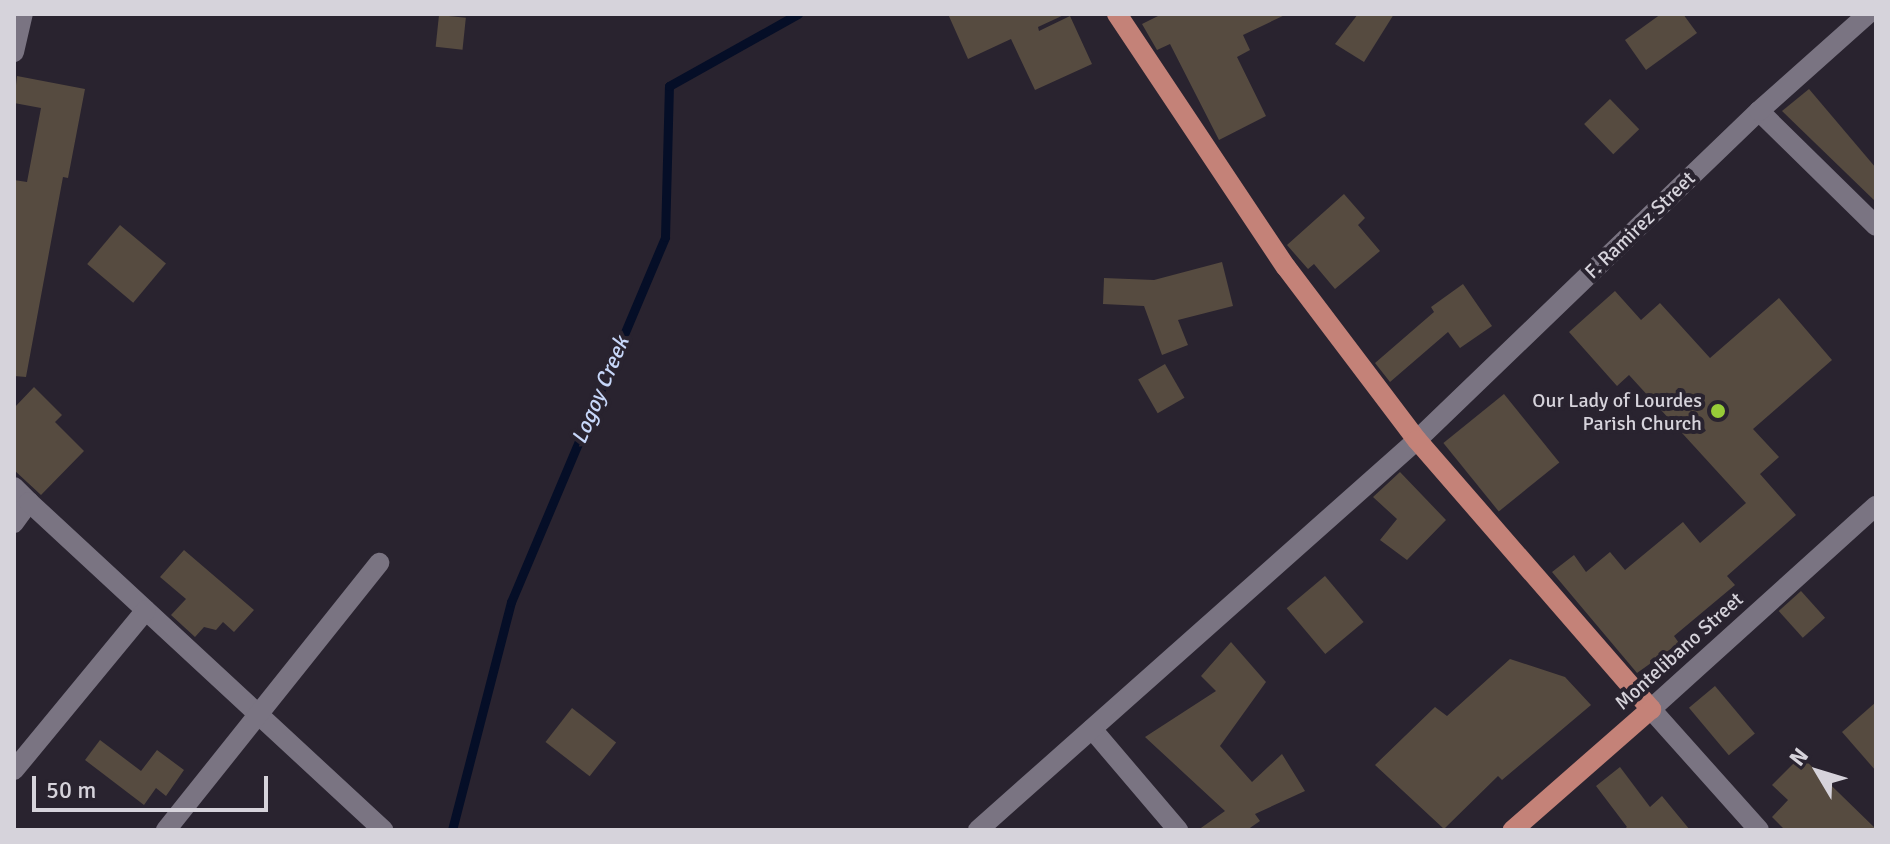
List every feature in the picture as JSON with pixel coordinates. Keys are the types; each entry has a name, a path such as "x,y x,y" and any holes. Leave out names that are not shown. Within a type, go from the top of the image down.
{"main road":[{"path":"1117,14 1286,267 1417,440 1651,709"},
{"name":"Montelibano Street","path":"1513,830 1651,709"}],"street":[{"path":"14,48 23,14"},
{"name":"F. Ramirez Street","path":"978,830 1417,440 1759,111 1868,14"},
{"path":"1759,111 1876,226"},
{"path":"14,487 383,830"},
{"path":"14,523 29,502"},
{"name":"Montelibano Street","path":"1651,709 1876,506"},
{"path":"166,830 257,712 379,563"},
{"path":"14,770 146,610"},
{"path":"1651,709 1759,830"},
{"path":"1092,729 1178,830"}],"building":[{"path":"948,14 1066,14 1038,27 1039,31 1070,16 1092,64 1035,90 1011,39 968,59"},
{"path":"1162,14 1287,14 1243,35 1250,50 1237,57 1266,116 1219,140 1170,44 1157,50 1142,24"},
{"path":"1358,14 1394,14 1364,62 1335,44"},
{"path":"1661,14 1683,14 1697,33 1646,70 1625,40"},
{"path":"439,15 466,18 463,50 436,47"},
{"path":"17,76 85,89 68,178 63,177 26,377 14,376 14,180 27,182 41,108 14,103"},
{"path":"1809,89 1876,168 1876,202 1782,111"},
{"path":"1610,99 1639,129 1613,154 1584,124"},
{"path":"1344,194 1365,218 1358,225 1380,251 1335,289 1314,264 1308,269 1287,245"},
{"path":"120,225 166,264 133,303 87,264"},
{"path":"1222,262 1233,306 1178,320 1188,345 1162,355 1144,306 1103,304 1104,278 1154,280"},
{"path":"1463,284 1492,326 1460,348 1448,332 1390,382 1375,363 1434,312 1431,307"},
{"path":"1615,291 1641,320 1660,303 1710,358 1779,298 1832,360 1753,429 1779,457 1760,474 1796,515 1727,576 1735,585 1674,636 1679,643 1637,673 1552,572 1574,555 1586,572 1610,552 1625,570 1683,522 1700,543 1746,503 1629,375 1617,386 1569,332"},
{"path":"1165,364 1184,398 1158,413 1138,380"},
{"path":"34,387 62,415 55,422 84,451 41,495 14,470 14,408"},
{"path":"1504,394 1559,462 1499,511 1443,443"},
{"path":"1400,472 1446,520 1407,560 1380,540 1397,519 1373,497"},
{"path":"184,550 254,610 234,632 223,622 216,630 204,627 195,637 171,615 186,599 160,577"},
{"path":"1325,576 1364,622 1325,654 1287,608"},
{"path":"1801,591 1825,618 1803,638 1779,611"},
{"path":"1231,642 1266,682 1220,746 1252,782 1282,754 1305,791 1255,814 1260,821 1247,830 1198,830 1225,811 1145,737 1216,691 1201,676"},
{"path":"1510,659 1565,677 1591,705 1502,780 1498,776 1444,829 1375,765 1435,707 1447,716"},
{"path":"1715,686 1755,733 1729,755 1689,708"},
{"path":"1876,702 1876,771 1842,732"},
{"path":"572,708 616,742 590,776 546,742"},
{"path":"100,740 141,771 157,750 184,770 166,796 156,788 144,805 85,760"},
{"path":"1801,756 1876,830 1785,830 1772,817 1788,800 1772,785"},
{"path":"1620,767 1650,807 1662,796 1690,830 1623,830 1627,827 1596,786"}],"waterway":[{"name":"Logoy Creek","path":"452,830 511,602 665,237 669,86 798,14"}],"place":[{"name":"Our Lady of Lourdes Parish Church","path":"1718,411"}]}
